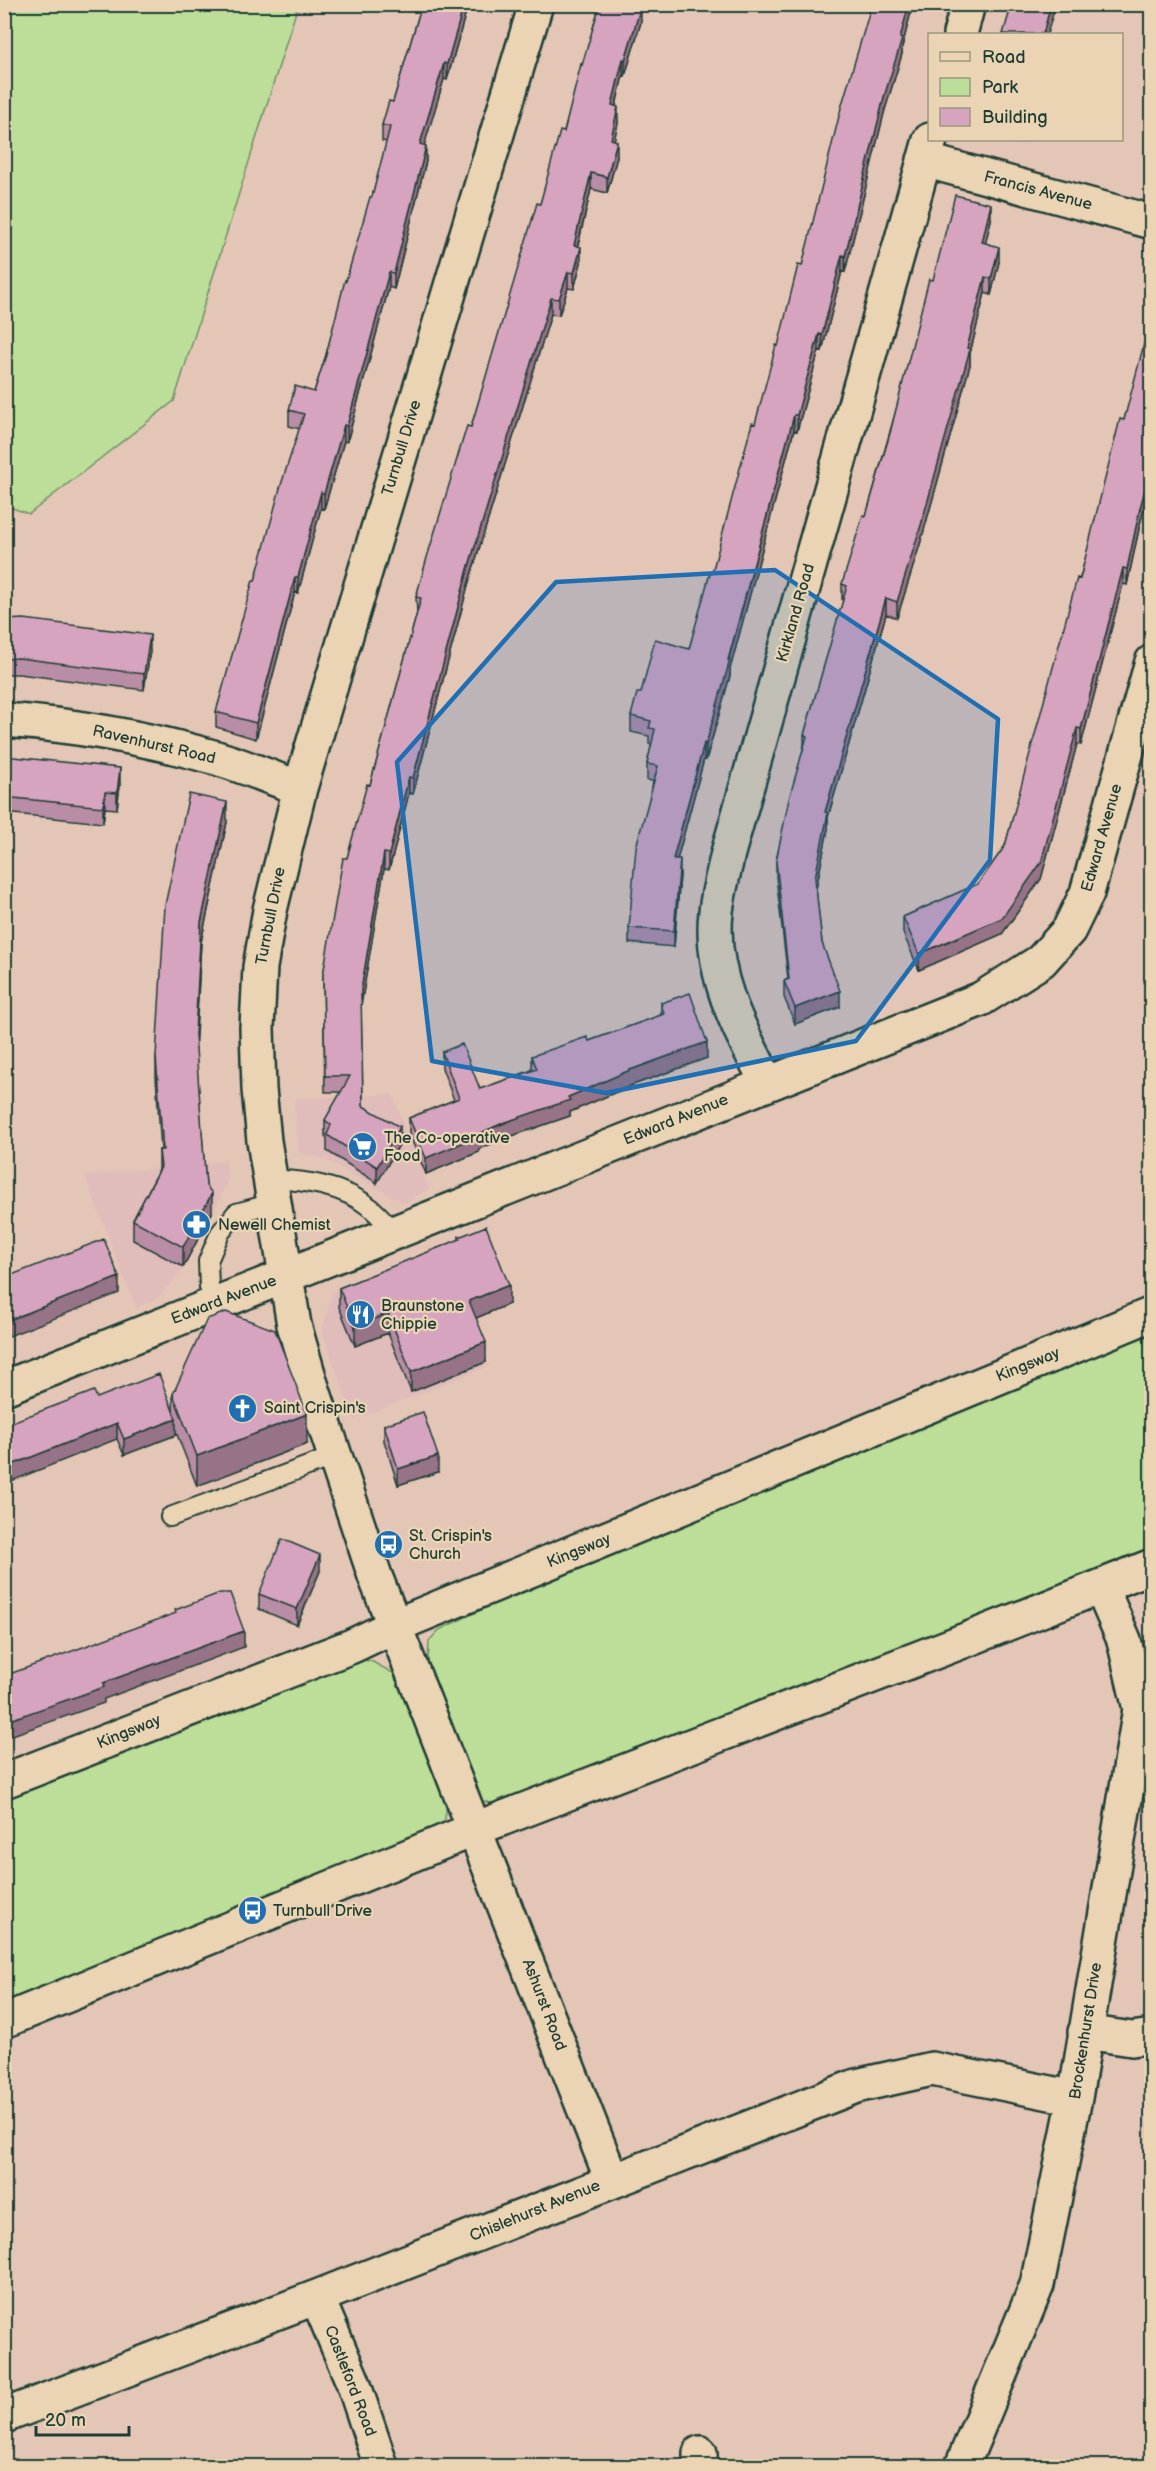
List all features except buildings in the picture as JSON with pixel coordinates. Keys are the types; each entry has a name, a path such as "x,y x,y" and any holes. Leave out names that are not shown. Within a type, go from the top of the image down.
{"street":[{"name":"Turnbull Drive","path":"475,1829 394,1626 335,1456 294,1325 271,1192 259,1089 257,1028 260,967 270,910 300,788 536,4"},
{"path":"960,33 968,4"},
{"name":"Francis Avenue","path":"927,150 1152,222"},
{"name":"Kirkland Road","path":"768,1084 734,1017 718,966 716,914 728,853 927,150"},
{"name":"Edward Avenue","path":"4,1388 981,999 1041,961 1069,930 1087,892 1152,662"},
{"name":"Ravenhurst Road","path":"4,720 47,723 112,734 203,754 300,788"},
{"name":"Kingsway","path":"4,1781 352,1646 394,1626 1152,1314"},
{"path":"4,2022 475,1829 1152,1566"},
{"name":"Brockenhurst Drive","path":"962,2466 1037,2285 1075,2098 1140,1709 1124,1640 1101,1587"},
{"name":"Ashurst Road","path":"475,1829 612,2180"},
{"path":"1085,2032 1132,2038 1152,2036"},
{"name":"Chislehurst Avenue","path":"4,2416 317,2297 856,2086 932,2069 1075,2098"},
{"name":"Castleford Road","path":"317,2297 353,2382 381,2466"}],"lane":[{"path":"215,1303 209,1287 208,1261 219,1233 236,1213 288,1179 345,1191 370,1207 394,1231"},
{"path":"170,1517 335,1456"}],"highlighted area":[{"path":"775,570 998,719 990,860 856,1041 606,1093 432,1061 397,762 556,582"}],"shaded area":[{"path":"392,1094 429,1189 405,1203 325,1160 299,1152 294,1099"},
{"path":"226,1161 228,1178 213,1214 185,1268 158,1298 136,1308 85,1176"},
{"path":"439,1246 489,1366 354,1420 322,1331 333,1291"}],"green space":[{"path":"4,5 298,5 174,401 29,514 4,505"},
{"path":"1151,1333 1151,1556 503,1806 483,1801 473,1788 428,1663 429,1641 439,1630 491,1605"},
{"path":"352,1659 371,1661 393,1673 447,1804 444,1825 5,2006 5,1796"}],"place":[{"name":"The Co-operative Food","path":"363,1147"},
{"name":"Newell Chemist","path":"197,1225"},
{"name":"Braunstone Chippie","path":"360,1315"},
{"name":"Saint Crispin's","path":"243,1408"},
{"name":"St. Crispin's Church","path":"388,1545"},
{"name":"Turnbull Drive","path":"252,1911"}]}
